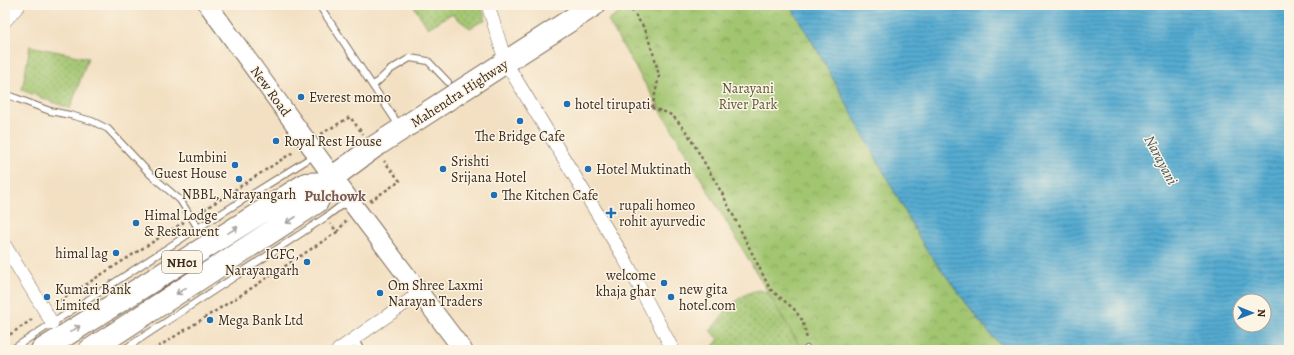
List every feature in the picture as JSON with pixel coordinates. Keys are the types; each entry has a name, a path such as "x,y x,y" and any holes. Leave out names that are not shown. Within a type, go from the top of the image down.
{"highway":[{"name":"Mahendra Highway","path":"329,180 402,129 594,5"},
{"name":"NH01","path":"42,350 306,184 329,180"},
{"name":"NH01","path":"90,350 306,210 317,202 329,180"}],"main road":[{"name":"New Road","path":"208,5 316,154 329,180 350,199 463,350"}],"street":[{"path":"5,21 19,5"},
{"path":"488,5 506,63 623,256 673,350"},
{"path":"5,246 52,323"},
{"path":"338,350 358,344 420,293"}],"lane":[{"path":"319,5 402,129"},
{"path":"374,86 390,70 410,58 428,61 448,82"},
{"path":"5,94 50,111 92,121 108,129 151,175 180,200 198,228"},
{"path":"12,350 198,228 316,154"},
{"path":"124,350 326,217 350,199"}],"path":[{"path":"628,5 645,29 659,76 652,108"},
{"path":"646,106 668,113 676,119 688,134 723,195 770,289 794,309 802,320 806,334 807,350"}],"green space":[{"path":"413,5 480,5 486,19 470,28 451,14 428,28"},
{"name":"Narayani River Park","path":"631,5 790,5 820,55 925,248 985,328 1005,350 802,350 608,21"},
{"path":"30,46 88,58 70,109 22,90"},
{"path":"759,290 766,292 787,306 802,342 795,350 710,350 719,339 710,331 720,318 737,300 751,292"}],"water":[{"name":"Narayani","path":"790,5 1289,5 1289,350 1005,350 985,328 925,248 820,55"}],"place":[{"name":"Everest momo","path":"301,97"},
{"name":"hotel tirupati","path":"567,104"},
{"name":"The Bridge Cafe","path":"520,121"},
{"name":"Royal Rest House","path":"276,141"},
{"name":"Lumbini Guest House","path":"235,165"},
{"name":"Srishti Srijana Hotel","path":"443,169"},
{"name":"Hotel Muktinath","path":"588,169"},
{"name":"NBBL, Narayangarh","path":"239,179"},
{"name":"The Kitchen Cafe","path":"494,195"},
{"name":"rupali homeo rohit ayurvedic","path":"611,213"},
{"name":"Himal Lodge & Restaurent","path":"136,223"},
{"name":"himal lag","path":"116,253"},
{"name":"ICFC, Narayangarh","path":"307,262"},
{"name":"welcome khaja ghar","path":"664,283"},
{"name":"Om Shree Laxmi Narayan Traders","path":"380,293"},
{"name":"Kumari Bank Limited","path":"47,297"},
{"name":"new gita hotel.com","path":"671,297"},
{"name":"Mega Bank Ltd","path":"210,320"}],"district":[{"name":"Pulchowk","path":"335,196"}]}
